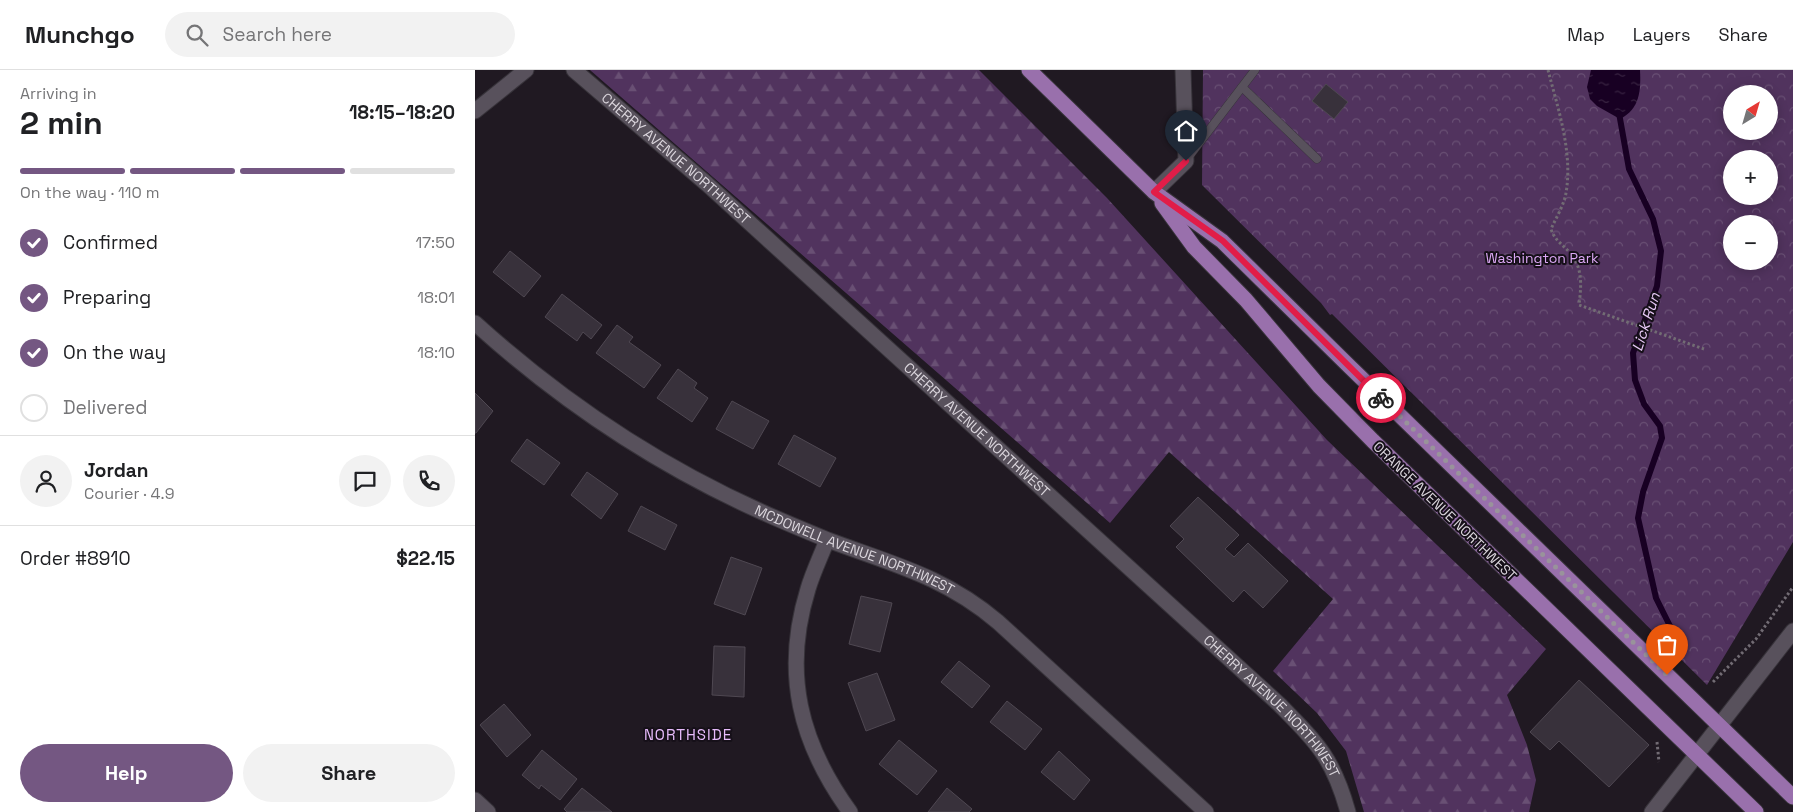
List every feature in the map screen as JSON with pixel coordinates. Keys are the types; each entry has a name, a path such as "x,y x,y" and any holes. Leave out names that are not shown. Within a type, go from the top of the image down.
{"main road":[{"name":"ORANGE AVENUE NORTHWEST","path":"1029,70 1154,192 1223,241 1350,368 1793,797"},
{"name":"ORANGE AVENUE NORTHWEST","path":"1154,192 1194,247 1246,300 1319,386 1380,448 1756,812"}],"street":[{"path":"475,111 527,70"},
{"name":"CHERRY AVENUE NORTHWEST","path":"575,70 707,184 1280,705 1319,745 1333,768 1348,812"},
{"path":"1154,192 1186,161 1183,70"},
{"name":"MCDOWELL AVENUE NORTHWEST","path":"475,323 574,404 648,452 694,478 761,511 827,540 917,571 975,602 1206,812"},
{"path":"827,540 808,588 799,622 795,657 797,692 804,725 816,757 832,787 851,812"},
{"path":"1652,812 1793,630"},
{"path":"475,800 488,812"}],"lane":[{"path":"1186,161 1255,70"},
{"path":"1242,87 1317,159"}],"path":[{"path":"1547,70 1564,136 1568,170 1566,195 1551,229 1555,239 1574,258 1577,266 1581,286 1579,305 1704,348"},
{"path":"1713,682 1756,639 1793,587"},
{"path":"1657,739 1659,762"}],"green space":[{"path":"590,70 979,70 1107,198 1327,440 1546,649 1507,695 1527,745 1536,780 1529,812 1364,812 1346,751 1317,713 1273,671 1333,599 1169,452 1110,523"},
{"name":"Washington Park","path":"1203,70 1793,70 1793,542 1707,685 1332,314 1330,315 1321,303 1202,185"}],"water":[{"path":"1591,70 1640,70 1638,98 1627,115 1620,119 1597,106 1590,99 1587,87"}],"building":[{"path":"1326,84 1348,102 1334,119 1312,101"},
{"path":"510,251 541,276 524,297 493,272"},
{"path":"562,294 602,325 591,339 583,332 577,341 545,317"},
{"path":"617,325 633,337 629,342 661,365 644,388 596,353"},
{"path":"678,369 697,383 694,388 708,398 692,422 657,398"},
{"path":"475,393 493,411 476,433 475,433"},
{"path":"732,401 769,421 753,449 716,429"},
{"path":"794,435 836,458 820,487 778,464"},
{"path":"527,439 560,463 544,485 511,461"},
{"path":"587,472 618,494 601,519 571,495"},
{"path":"1198,497 1239,535 1225,549 1234,557 1248,543 1288,581 1263,608 1244,590 1233,602 1176,547 1184,539 1170,526"},
{"path":"641,506 677,525 665,550 628,531"},
{"path":"731,557 762,568 745,615 714,604"},
{"path":"861,596 892,603 880,652 849,644"},
{"path":"714,646 745,647 744,697 712,695"},
{"path":"959,661 990,686 972,708 941,682"},
{"path":"877,673 895,720 866,731 848,683"},
{"path":"1579,680 1649,745 1609,787 1559,741 1550,750 1530,732"},
{"path":"1007,701 1042,729 1025,750 990,722"},
{"path":"504,704 531,735 507,757 480,725"},
{"path":"899,740 937,771 917,795 879,764"},
{"path":"542,750 577,779 560,800 541,785 539,789 522,775"},
{"path":"1059,751 1090,780 1074,800 1041,772"},
{"path":"582,788 612,812 567,812 564,809"},
{"path":"947,788 972,809 969,812 928,812"}],"waterway":[{"name":"Lick Run","path":"1619,113 1629,169 1653,219 1661,251 1657,286 1633,353 1635,380 1644,404 1660,426 1662,438 1643,492 1638,518 1656,598 1670,626"}],"way so far":[{"path":"1381,398 1667,675"}],"district":[{"name":"NORTHSIDE","path":"688,735"}],"route":[{"path":"1186,161 1154,192 1223,241 1381,398"}]}
